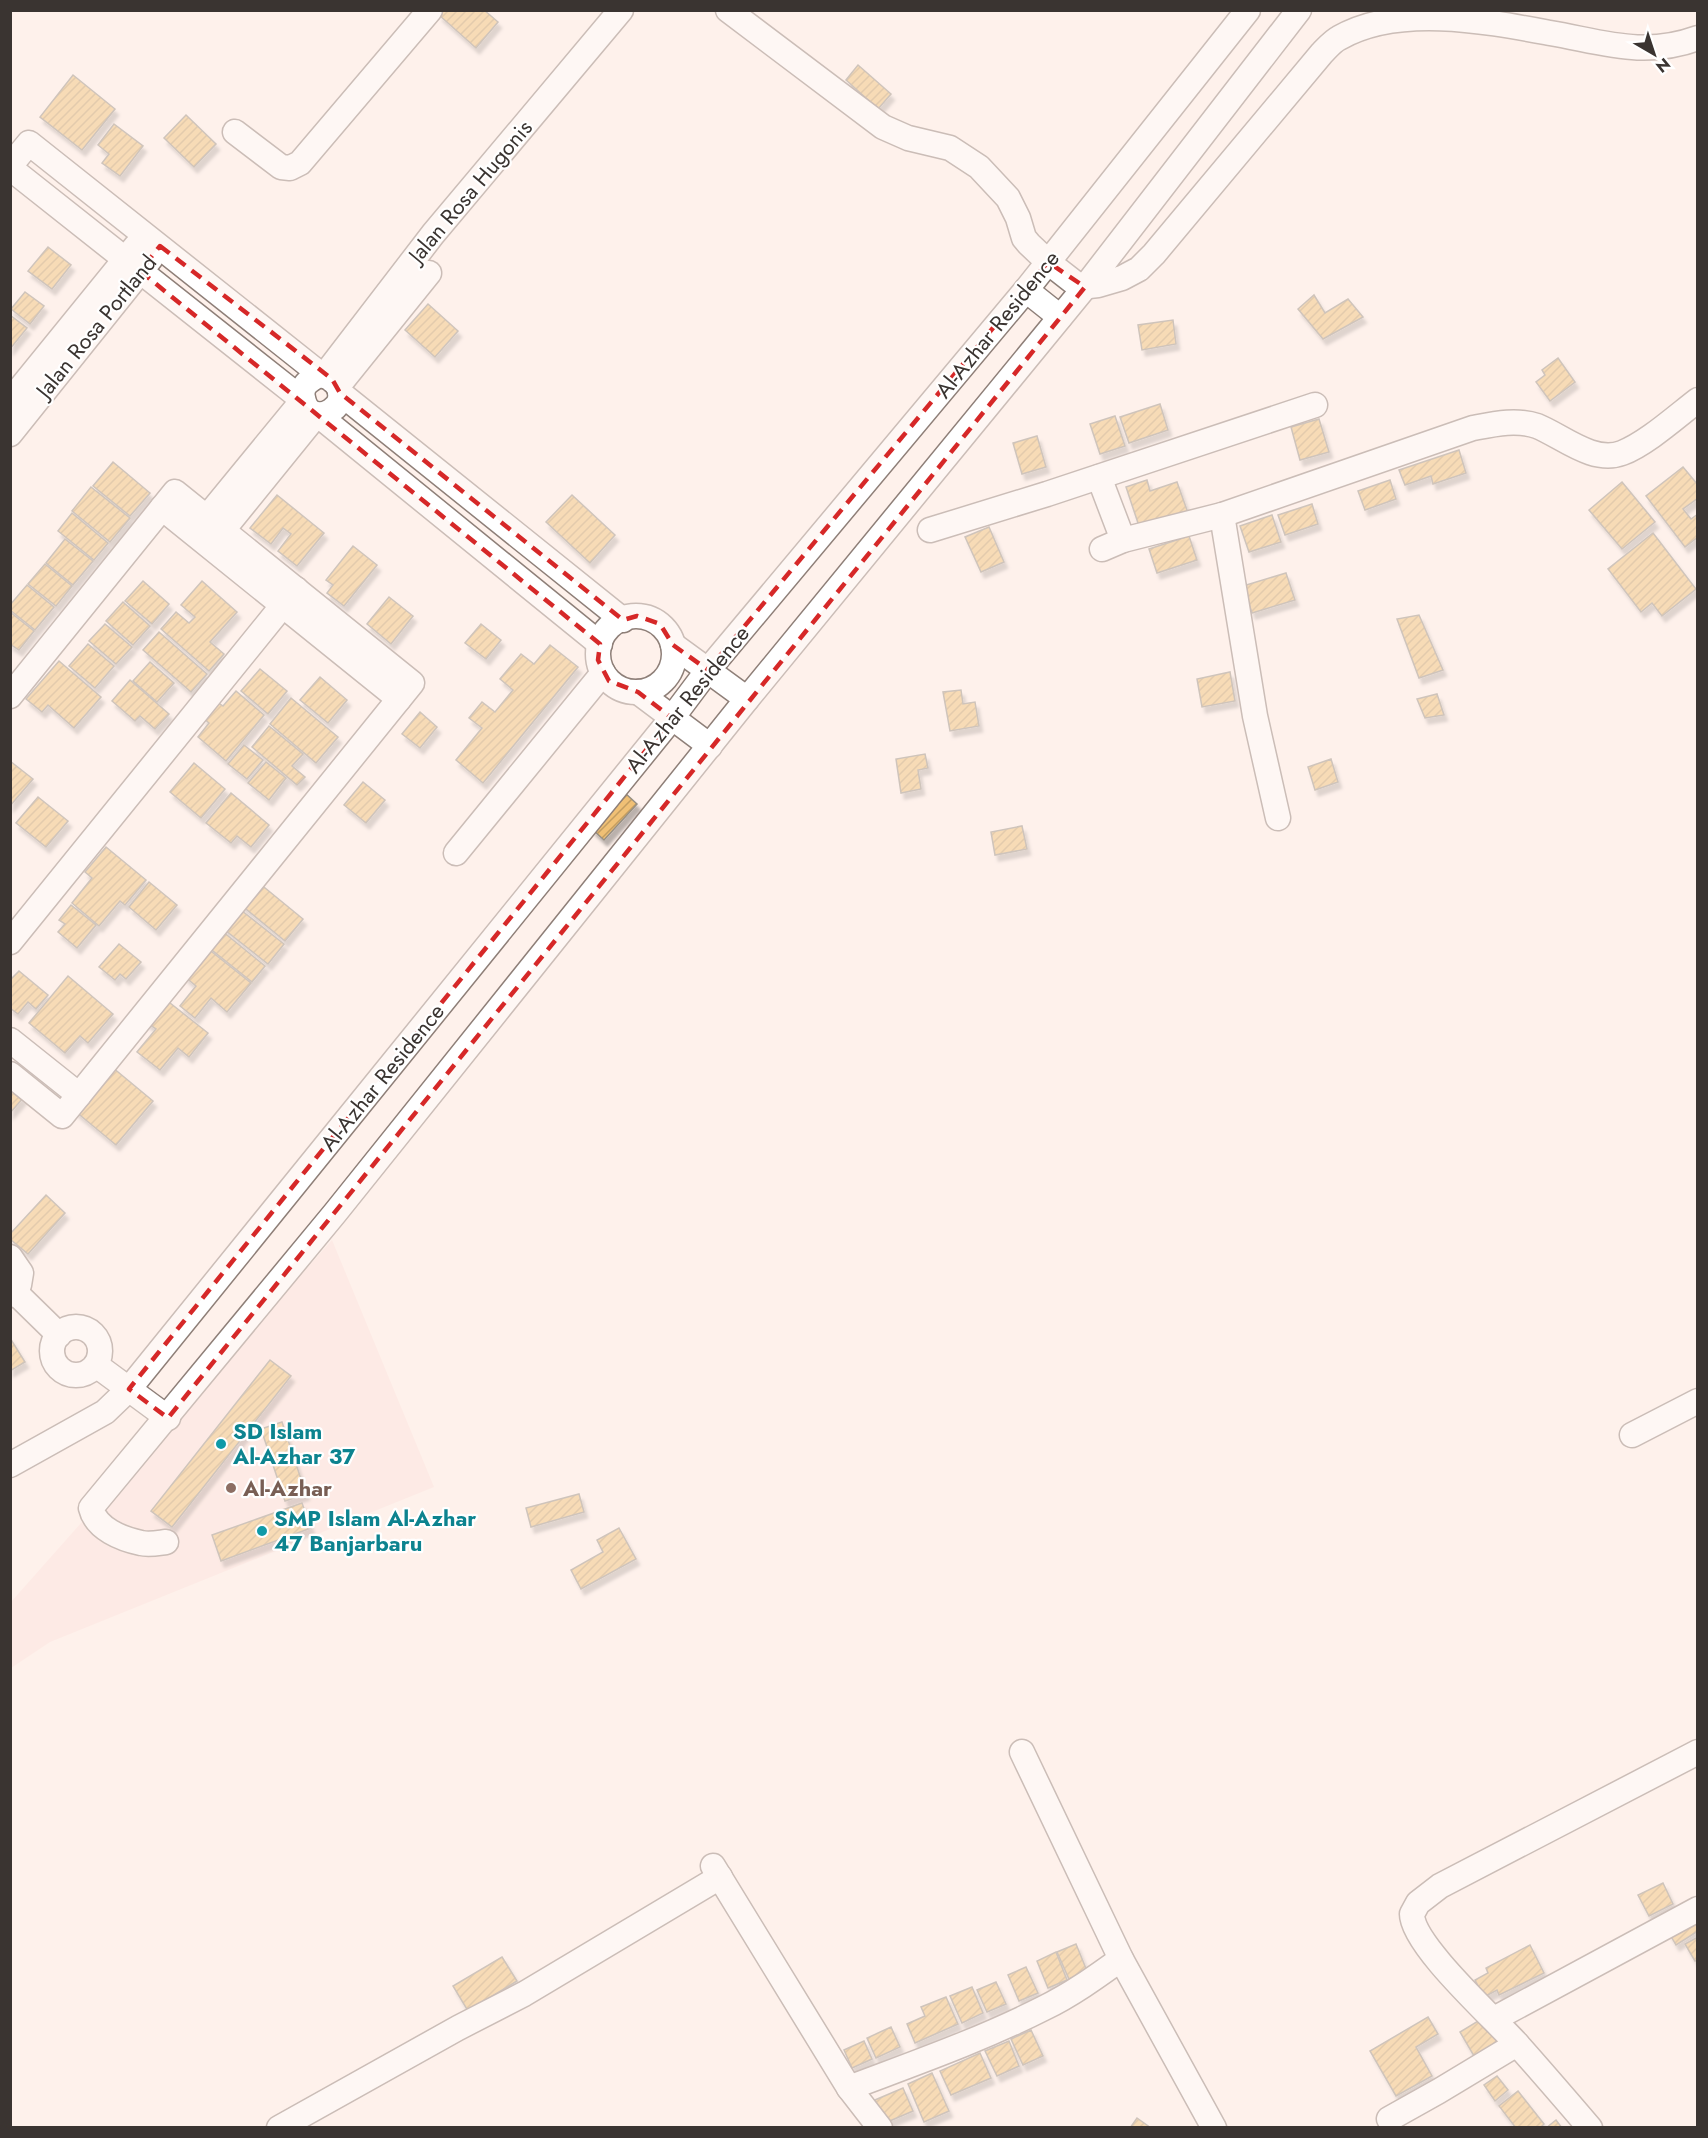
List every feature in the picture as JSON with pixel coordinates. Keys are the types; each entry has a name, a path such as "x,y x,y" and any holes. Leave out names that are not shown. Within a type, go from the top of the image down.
{"street":[{"path":"235,132 281,167 296,166 430,10"},
{"name":"Jalan Rosa Hugonis","path":"331,382 433,234 621,10"},
{"path":"728,10 883,127 908,138 950,148 979,167 1008,198 1018,218 1024,238 1048,262 1080,287 1122,278 1139,269 1322,53 1337,39 1359,29 1429,14 1549,33 1619,47 1653,48 1685,43 1698,38"},
{"name":"Al-Azhar Residence","path":"10,1466 105,1412 129,1389 672,718 708,670 1026,291 1248,10"},
{"name":"Al-Azhar Residence","path":"166,1542 142,1544 111,1532 96,1519 92,1508 335,1213 747,699 1084,287 1299,10"},
{"path":"600,644 310,407 10,167 29,143 331,382 623,620"},
{"name":"Jalan Rosa Portland","path":"10,434 152,241"},
{"name":"Jalan Rosa Portland","path":"10,401 133,265"},
{"name":"Jalan Rosa Hugonis","path":"331,382 429,273"},
{"path":"1026,291 1059,317"},
{"path":"309,381 331,382 340,399 334,410 323,415 310,407 302,389 309,381"},
{"path":"1099,477 1113,545 1222,515 1473,428 1501,422 1536,426 1596,453 1621,454 1637,445 1698,400"},
{"path":"930,530 1315,405"},
{"path":"208,532 310,407"},
{"path":"10,696 175,492 208,532 289,597 412,683 62,1116 10,1074"},
{"path":"1222,515 1255,716 1278,818"},
{"path":"553,605 574,579"},
{"path":"10,942 289,597"},
{"path":"638,692 658,684 666,676 672,666 673,645 668,633 660,624 637,615 615,622 602,637 598,660 603,673 618,687 638,692 710,746"},
{"path":"673,645 747,699"},
{"path":"456,853 603,673"},
{"path":"10,1040 79,1095"},
{"path":"10,1257 21,1273 13,1294 58,1335"},
{"path":"71,1328 91,1332 96,1338 100,1351 96,1365 90,1370 75,1375 61,1370 52,1357 52,1349 58,1335 71,1328"},
{"path":"96,1365 168,1418"},
{"path":"1632,1435 1698,1401"},
{"path":"1022,1752 1121,1959 1214,2127"},
{"path":"1590,2127 1494,2019 1446,1971 1429,1949 1412,1920 1414,1909 1440,1887 1698,1752"},
{"path":"279,2127 524,1994 716,1872 849,2088 880,2127"},
{"path":"1494,2019 1698,1909"},
{"path":"849,2088 948,2051 1045,2008 1121,1959"},
{"path":"1389,2119 1517,2044"}],"highlighted area":[{"path":"160,246 332,379 340,393 623,620 637,616 660,624 673,645 708,670 1048,262 1085,287 168,1418 129,1389 672,718 638,692 609,681 598,660 600,644 140,271"}],"shaded area":[{"path":"332,1240 434,1487 50,1642 11,1668 11,1602"}],"building":[{"path":"443,10 484,10 498,22 476,48 439,15"},
{"path":"858,65 891,94 878,109 846,80"},
{"path":"73,75 115,109 82,150 40,117"},
{"path":"186,115 216,144 194,167 164,138"},
{"path":"114,124 143,146 120,176 102,163 109,154 98,145"},
{"path":"48,247 71,265 52,289 28,271"},
{"path":"25,292 44,306 30,324 11,309"},
{"path":"1314,295 1325,313 1348,299 1363,317 1323,339 1298,309"},
{"path":"428,304 458,331 435,357 405,330"},
{"path":"10,315 27,328 10,349"},
{"path":"1173,320 1176,344 1142,350 1138,325"},
{"path":"1558,358 1575,382 1550,401 1536,382 1545,375 1542,370"},
{"path":"1160,404 1168,430 1129,443 1120,417"},
{"path":"1115,416 1125,446 1100,454 1090,424"},
{"path":"1319,419 1329,452 1300,460 1291,427"},
{"path":"1037,436 1046,467 1022,474 1013,443"},
{"path":"1459,450 1466,473 1433,484 1431,476 1405,485 1399,470"},
{"path":"113,462 150,493 130,516 93,486"},
{"path":"1683,467 1698,485 1698,498 1683,509 1691,519 1698,514 1698,537 1685,547 1646,496"},
{"path":"1147,480 1150,491 1177,482 1188,513 1140,529 1126,487"},
{"path":"1390,480 1396,499 1365,510 1358,491"},
{"path":"1622,482 1655,522 1622,549 1589,510"},
{"path":"91,487 130,518 110,542 72,511"},
{"path":"277,495 324,533 297,566 278,551 291,534 283,528 271,544 250,528"},
{"path":"572,495 615,535 590,563 546,522"},
{"path":"1312,504 1318,524 1285,535 1278,515"},
{"path":"72,513 108,543 94,560 58,531"},
{"path":"1272,515 1281,542 1249,552 1240,526"},
{"path":"989,527 1004,562 981,572 965,537"},
{"path":"1653,533 1696,589 1662,616 1652,603 1641,612 1608,569"},
{"path":"1189,536 1197,560 1157,573 1149,549"},
{"path":"65,539 93,561 73,585 46,563"},
{"path":"353,546 377,565 344,606 327,593 333,585 326,580"},
{"path":"45,564 72,586 56,606 28,584"},
{"path":"1286,573 1295,600 1252,613 1243,586"},
{"path":"143,581 169,604 152,624 125,601"},
{"path":"202,581 237,612 210,642 224,654 209,671 161,629 176,612 189,623 195,617 181,605"},
{"path":"27,585 54,607 35,630 10,610 10,605"},
{"path":"389,597 413,616 391,644 367,624"},
{"path":"123,602 150,626 133,645 106,621"},
{"path":"10,612 34,631 19,650 10,644"},
{"path":"1419,615 1443,670 1419,678 1397,619"},
{"path":"105,624 132,647 116,664 89,641"},
{"path":"481,624 501,640 486,659 465,643"},
{"path":"159,632 207,674 191,692 143,650"},
{"path":"88,644 114,666 95,688 69,666"},
{"path":"550,645 578,667 483,783 456,760 482,728 469,718 482,702 495,712 513,690 500,679 521,654 534,664"},
{"path":"59,661 101,697 74,728 48,705 42,712 26,699"},
{"path":"150,662 174,683 157,702 133,681"},
{"path":"260,669 287,691 268,714 241,691"},
{"path":"1230,672 1235,701 1202,707 1197,679"},
{"path":"320,677 347,700 328,723 300,700"},
{"path":"130,680 169,714 155,729 140,716 135,721 112,701"},
{"path":"961,690 963,704 975,702 979,726 950,731 943,692"},
{"path":"236,691 264,715 226,761 198,737 209,723 203,718 217,702 223,706"},
{"path":"1437,694 1444,715 1425,718 1417,699"},
{"path":"291,698 338,737 316,763 270,724"},
{"path":"420,712 437,727 420,748 402,734"},
{"path":"269,726 303,754 292,766 305,777 297,785 252,747"},
{"path":"244,745 263,760 247,779 228,764"},
{"path":"925,754 928,768 918,770 921,789 901,793 896,759"},
{"path":"1331,759 1338,782 1315,790 1308,767"},
{"path":"10,761 33,779 10,806"},
{"path":"266,762 286,778 269,800 248,783"},
{"path":"194,763 225,789 201,818 170,792"},
{"path":"363,782 385,800 366,823 344,805"},
{"path":"231,793 269,825 251,847 237,836 231,843 206,823"},
{"path":"625,793 637,804 604,840 592,829"},
{"path":"38,797 68,821 46,847 16,823"},
{"path":"1022,826 1027,849 995,855 991,832"},
{"path":"106,847 146,880 125,905 120,901 99,926 72,903 92,878 85,872"},
{"path":"149,882 177,905 156,930 129,907"},
{"path":"259,883 303,919 285,941 241,905"},
{"path":"71,905 96,925 77,948 58,932 65,924 59,920"},
{"path":"237,907 284,944 268,964 221,927"},
{"path":"222,931 265,966 252,982 208,947"},
{"path":"119,944 141,962 126,979 120,974 115,980 99,967"},
{"path":"207,948 251,983 227,1012 211,998 195,1018 180,1006 196,986 184,976"},
{"path":"19,971 48,995 36,1009 28,1002 18,1014 10,1008 10,980"},
{"path":"68,976 113,1014 88,1043 80,1036 65,1053 29,1023"},
{"path":"165,999 208,1033 189,1057 178,1048 160,1070 137,1052 156,1029 146,1022"},
{"path":"112,1067 153,1101 116,1145 75,1111"},
{"path":"10,1088 23,1098 10,1113"},
{"path":"46,1195 65,1213 28,1254 10,1239 10,1234"},
{"path":"10,1338 25,1362 10,1371"},
{"name":"SD Islam Al-Azhar 37","path":"270,1360 291,1376 172,1527 151,1511"},
{"path":"282,1422 306,1494 285,1501 261,1429"},
{"path":"579,1494 584,1512 531,1527 526,1508"},
{"name":"SMP Islam Al-Azhar 47 Banjarbaru","path":"302,1503 311,1528 221,1561 212,1535"},
{"path":"619,1528 636,1559 581,1589 571,1570 603,1552 597,1540"},
{"path":"1663,1883 1673,1904 1649,1916 1638,1895"},
{"path":"1692,1916 1698,1925 1698,1931 1676,1945 1668,1931"},
{"path":"1698,1937 1698,1960 1695,1961 1685,1944"},
{"path":"1076,1944 1087,1971 1069,1979 1057,1952"},
{"path":"1530,1945 1544,1973 1499,1995 1497,1990 1484,1997 1475,1980 1488,1973 1486,1968"},
{"path":"1056,1952 1067,1980 1048,1988 1037,1961"},
{"path":"502,1957 517,1981 468,2011 453,1986"},
{"path":"1026,1967 1038,1993 1019,2001 1008,1975"},
{"path":"996,1982 1006,2004 987,2012 977,1990"},
{"path":"972,1987 983,2013 962,2023 950,1996"},
{"path":"946,1997 958,2024 915,2043 907,2024 925,2016 921,2007"},
{"path":"1428,2017 1438,2034 1416,2047 1432,2076 1396,2096 1370,2051"},
{"path":"1483,2018 1497,2042 1474,2056 1460,2032"},
{"path":"891,2027 900,2047 876,2058 867,2038"},
{"path":"1031,2030 1043,2056 1023,2065 1011,2039"},
{"path":"864,2041 872,2059 852,2068 844,2050"},
{"path":"1009,2041 1019,2066 997,2076 985,2051"},
{"path":"980,2053 991,2078 951,2095 940,2071"},
{"path":"932,2073 949,2111 924,2122 908,2084"},
{"path":"1497,2076 1508,2090 1495,2101 1484,2085"},
{"path":"903,2088 913,2111 885,2123 875,2100"},
{"path":"1518,2091 1544,2124 1540,2128 1516,2128 1499,2106"},
{"path":"1137,2118 1151,2128 1130,2128"},
{"path":"1556,2120 1562,2128 1546,2128"}],"place":[{"name":"SD Islam Al-Azhar 37","path":"221,1444"},
{"name":"Al-Azhar","path":"231,1488"},
{"name":"SMP Islam Al-Azhar 47 Banjarbaru","path":"262,1531"}]}
